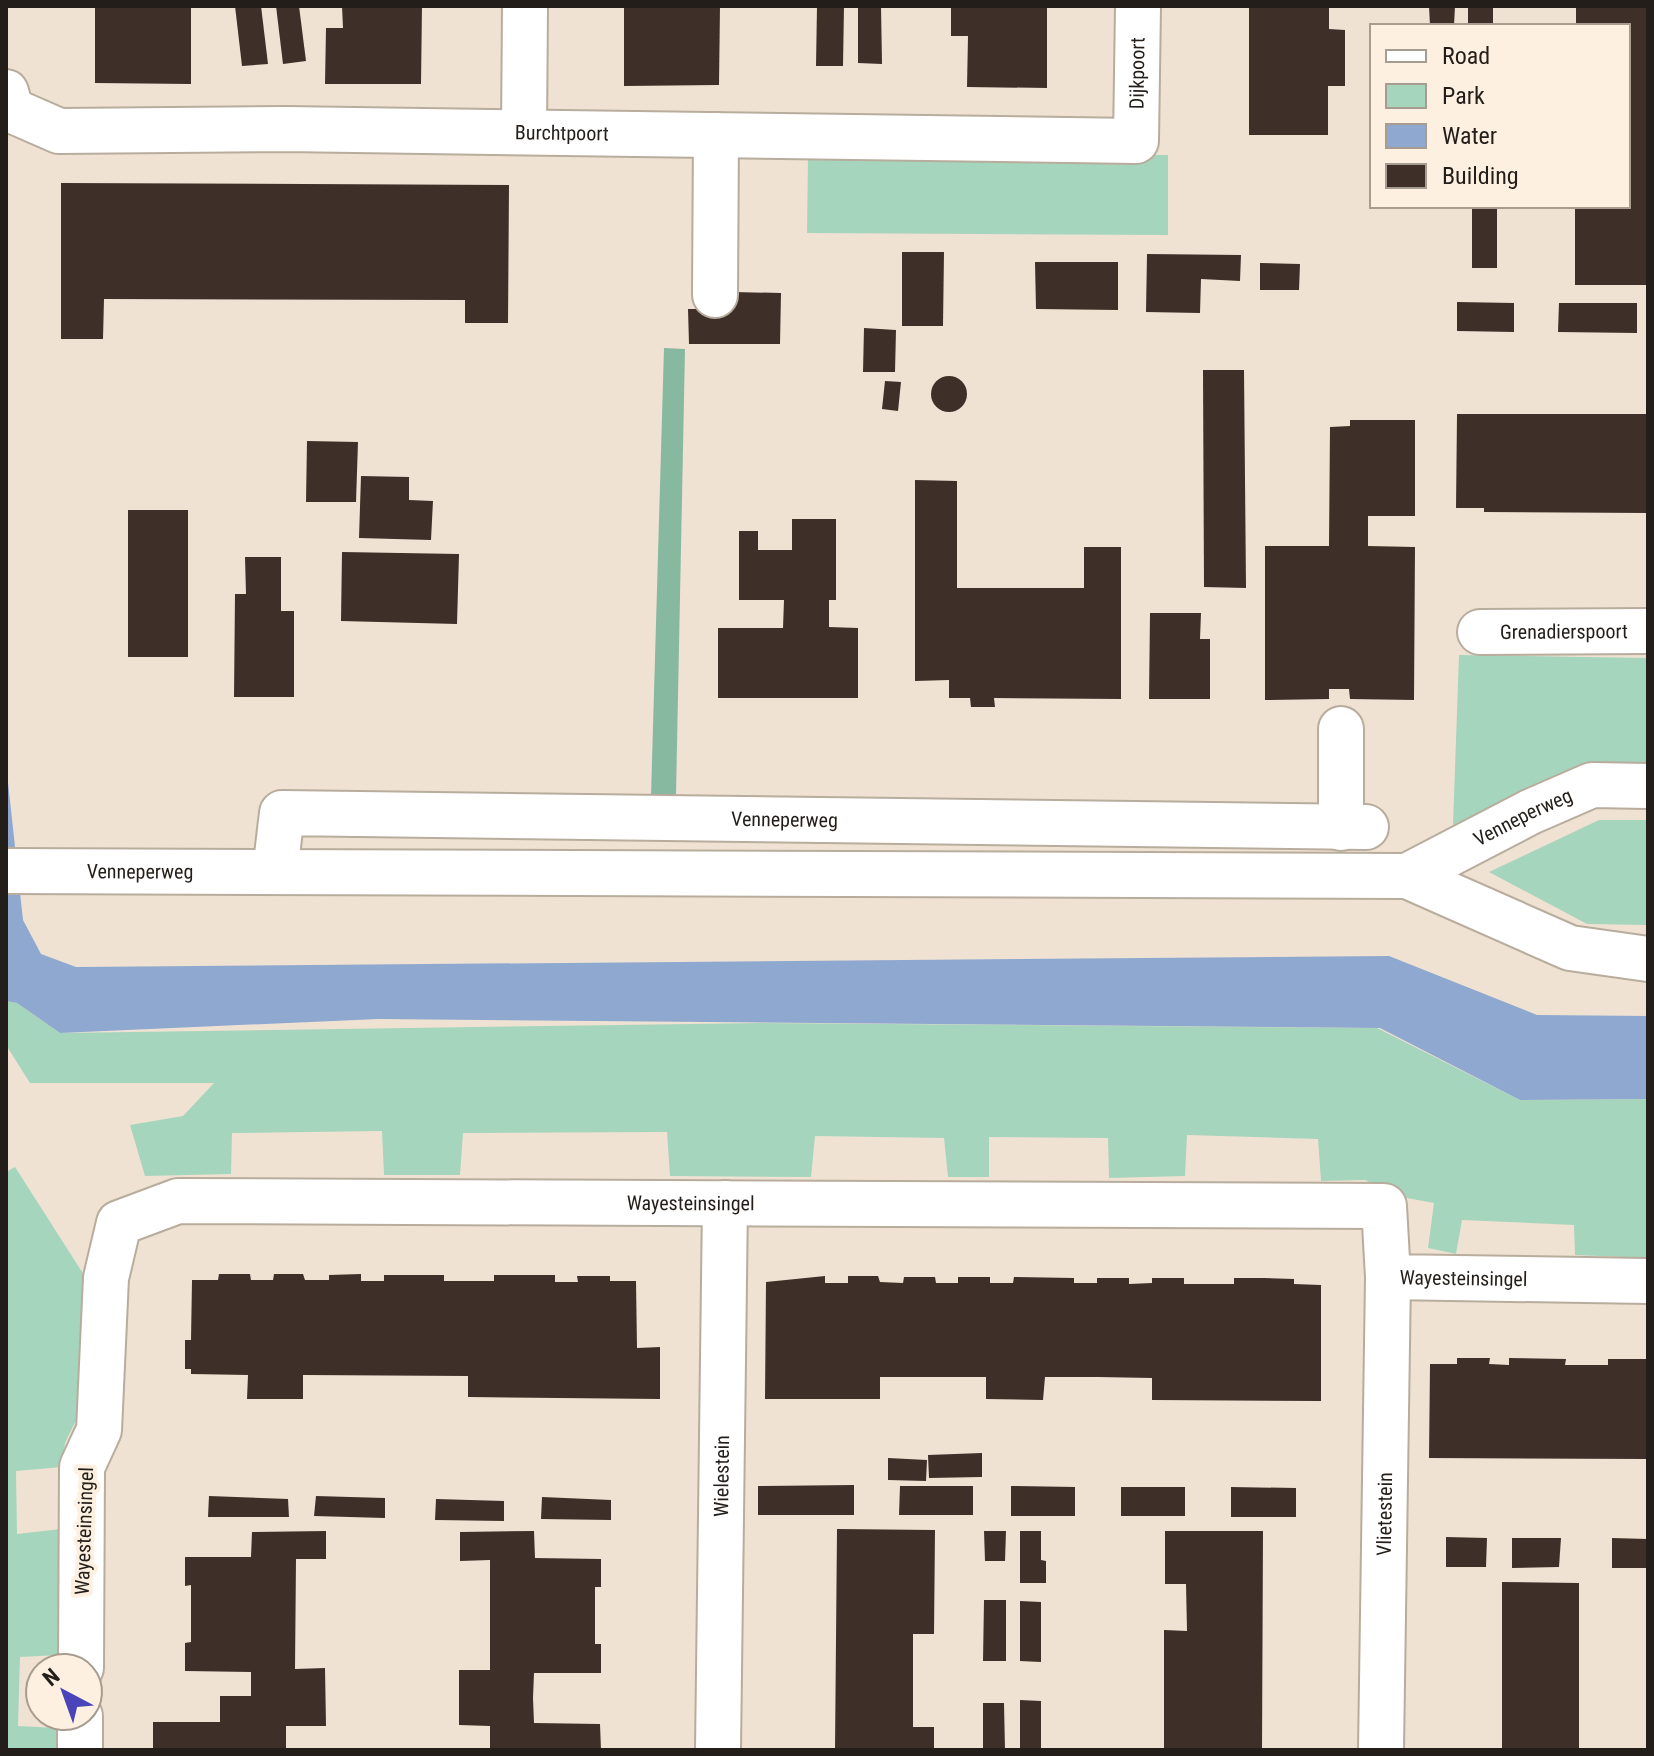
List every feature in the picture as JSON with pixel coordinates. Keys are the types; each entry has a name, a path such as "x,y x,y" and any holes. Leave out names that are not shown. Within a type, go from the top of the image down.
{"street":[{"path":"524,132 525,6"},
{"name":"Dijkpoort","path":"1136,141 1138,6"},
{"name":"Burchtpoort","path":"6,92 11,110 59,131 524,132 1136,141"},
{"path":"715,295 716,135"},
{"name":"Grenadierspoort","path":"1480,632 1648,631"},
{"path":"1295,877 1335,828 1341,729"},
{"name":"Venneperweg","path":"1407,876 1530,812 1592,785 1648,786"},
{"name":"Venneperweg","path":"275,872 282,813 1335,828"},
{"name":"Venneperweg","path":"6,871 1407,876 1570,948 1648,959"},
{"name":"Wayesteinsingel","path":"81,1652 82,1467 99,1430 106,1278 119,1223 178,1201 1384,1206 1388,1277 1648,1281"},
{"name":"Wielestein","path":"718,1750 725,1203"},
{"name":"Vlietestein","path":"1381,1750 1388,1277"}],"green space":[{"path":"808,153 1168,155 1168,235 807,233"},
{"path":"664,348 685,349 676,795 651,796"},
{"path":"1459,655 1648,658 1648,775 1565,775 1453,825"},
{"path":"1599,820 1648,820 1648,925 1587,924 1489,872"},
{"path":"6,1001 17,1003 60,1033 761,1023 1377,1028 1520,1100 1648,1099 1648,1258 1575,1255 1574,1225 1462,1220 1456,1254 1428,1248 1434,1203 1401,1197 1365,1180 1321,1181 1318,1139 1187,1135 1185,1176 1109,1178 1108,1138 989,1137 989,1177 948,1177 944,1138 815,1136 811,1177 670,1176 667,1132 463,1133 460,1175 384,1175 382,1131 232,1133 231,1174 145,1176 130,1125 183,1116 214,1083 30,1083 6,1045"},
{"path":"15,1167 84,1275 83,1406 65,1443 62,1467 16,1471 17,1534 61,1529 60,1652 24,1652 24,1657 20,1657 18,1726 24,1726 24,1732 59,1732 59,1750 6,1750 6,1172"}],"water":[{"path":"6,764 23,920 41,954 76,967 1389,956 1537,1015 1648,1016 1648,1099 1520,1100 1380,1028 378,1019 60,1033 17,1003 6,1001"}],"building":[{"path":"95,6 191,6 191,84 95,83"},
{"path":"235,6 261,6 268,64 242,66"},
{"path":"276,6 299,6 306,61 283,64"},
{"path":"342,6 422,6 421,84 325,84 326,28 343,28"},
{"path":"624,6 720,6 719,85 624,86"},
{"path":"817,6 844,6 843,66 816,66"},
{"path":"858,6 881,6 882,64 858,63"},
{"path":"951,6 1047,6 1047,88 967,87 968,36 951,36"},
{"path":"1249,6 1329,6 1329,29 1345,30 1345,86 1328,86 1328,135 1249,135"},
{"path":"1429,6 1455,6 1454,24 1430,24"},
{"path":"1468,6 1493,6 1493,24 1468,24"},
{"path":"1576,6 1648,6 1648,285 1575,285 1575,208 1630,208 1630,24 1576,24"},
{"path":"61,183 509,185 508,323 465,323 465,300 104,299 103,339 61,339"},
{"path":"1472,208 1497,208 1497,268 1472,268"},
{"path":"902,252 944,252 943,326 902,326"},
{"path":"1147,254 1241,255 1240,281 1201,279 1200,313 1146,312"},
{"path":"1035,262 1118,262 1118,310 1036,309"},
{"path":"1260,263 1300,264 1299,290 1260,290"},
{"path":"733,292 781,293 780,344 689,344 688,309 732,309"},
{"path":"1457,302 1514,303 1514,332 1457,331"},
{"path":"1559,303 1637,303 1637,333 1558,332"},
{"path":"864,328 896,330 895,372 863,372"},
{"path":"1203,370 1244,370 1246,588 1204,587"},
{"path":"949,376 962,381 967,394 962,407 949,412 936,407 931,394 936,381"},
{"path":"885,381 901,382 898,411 882,409"},
{"path":"1457,414 1648,414 1648,513 1484,512 1484,508 1456,508"},
{"path":"1350,420 1415,420 1415,516 1368,516 1368,546 1415,547 1414,700 1350,699 1349,689 1329,689 1329,699 1265,700 1265,546 1329,546 1330,427 1350,426"},
{"path":"307,441 358,442 356,502 306,502"},
{"path":"361,476 409,477 409,500 433,501 431,540 359,538"},
{"path":"915,480 957,481 957,588 1084,588 1084,547 1121,547 1121,699 994,698 995,707 971,707 970,698 949,698 949,680 915,681"},
{"path":"128,510 188,510 188,657 128,657"},
{"path":"792,519 836,519 836,600 829,600 829,627 858,628 858,698 718,698 718,628 783,628 784,600 739,600 739,531 758,531 758,550 792,550"},
{"path":"342,552 459,554 457,624 341,621"},
{"path":"245,557 281,557 281,611 294,611 294,697 234,697 235,594 246,594"},
{"path":"1150,613 1201,613 1200,639 1210,639 1210,699 1149,699"},
{"path":"219,1274 250,1274 251,1280 273,1280 274,1274 303,1274 305,1280 329,1280 329,1275 361,1274 361,1281 384,1281 384,1275 444,1275 444,1281 494,1281 494,1275 555,1275 555,1282 578,1282 577,1276 610,1276 610,1281 636,1281 637,1348 660,1347 660,1399 468,1397 468,1376 303,1375 303,1399 247,1399 248,1375 191,1374 191,1369 185,1369 185,1340 191,1340 192,1280 218,1280"},
{"path":"825,1276 825,1283 848,1283 848,1276 878,1276 880,1282 903,1283 904,1277 935,1277 936,1283 958,1283 958,1277 990,1277 990,1283 1013,1283 1014,1277 1074,1278 1074,1283 1097,1283 1097,1278 1129,1278 1129,1284 1152,1283 1152,1278 1184,1278 1184,1284 1234,1284 1234,1278 1264,1278 1294,1279 1294,1284 1321,1285 1321,1401 1152,1400 1152,1378 1098,1377 1045,1377 1043,1400 986,1399 986,1377 880,1377 880,1399 765,1399 766,1282"},
{"path":"1457,1358 1490,1358 1489,1364 1509,1365 1509,1358 1566,1359 1565,1365 1608,1365 1608,1359 1648,1359 1648,1459 1429,1458 1430,1364 1457,1364"},
{"path":"982,1453 982,1477 929,1478 928,1455"},
{"path":"888,1458 927,1460 926,1481 888,1480"},
{"path":"854,1485 854,1515 758,1515 758,1486"},
{"path":"900,1486 973,1486 973,1515 899,1515"},
{"path":"1011,1486 1075,1487 1075,1516 1011,1516"},
{"path":"1121,1487 1185,1487 1185,1516 1121,1516"},
{"path":"1231,1487 1296,1488 1296,1517 1231,1517"},
{"path":"209,1496 288,1499 289,1517 208,1517"},
{"path":"316,1496 385,1498 385,1518 314,1516"},
{"path":"542,1497 611,1500 611,1520 541,1519"},
{"path":"436,1499 504,1501 504,1521 435,1520"},
{"path":"837,1529 935,1530 934,1634 913,1634 913,1727 934,1727 934,1750 835,1750"},
{"path":"326,1531 326,1559 296,1559 295,1669 325,1668 326,1726 286,1726 286,1750 153,1750 153,1722 220,1722 220,1696 251,1696 251,1672 185,1671 185,1643 191,1642 191,1585 185,1586 185,1557 251,1557 252,1532"},
{"path":"534,1531 535,1558 601,1559 601,1587 595,1587 595,1644 601,1644 601,1673 534,1673 534,1723 600,1724 601,1750 490,1750 490,1726 459,1725 459,1670 490,1670 490,1560 460,1561 460,1532"},
{"path":"984,1531 1006,1531 1005,1561 985,1561"},
{"path":"1020,1531 1041,1531 1041,1560 1046,1561 1046,1583 1020,1583"},
{"path":"1165,1531 1263,1531 1262,1750 1164,1750 1164,1630 1187,1631 1186,1584 1165,1584"},
{"path":"1446,1537 1487,1538 1486,1567 1446,1567"},
{"path":"1512,1538 1561,1538 1559,1567 1512,1568"},
{"path":"1612,1538 1648,1539 1648,1568 1612,1568"},
{"path":"1502,1582 1579,1583 1579,1750 1502,1750"},
{"path":"984,1600 1006,1600 1006,1661 983,1661"},
{"path":"1020,1601 1041,1602 1041,1662 1020,1661"},
{"path":"1020,1700 1041,1701 1041,1750 1020,1750"},
{"path":"983,1703 1004,1703 1005,1750 983,1750"}]}
